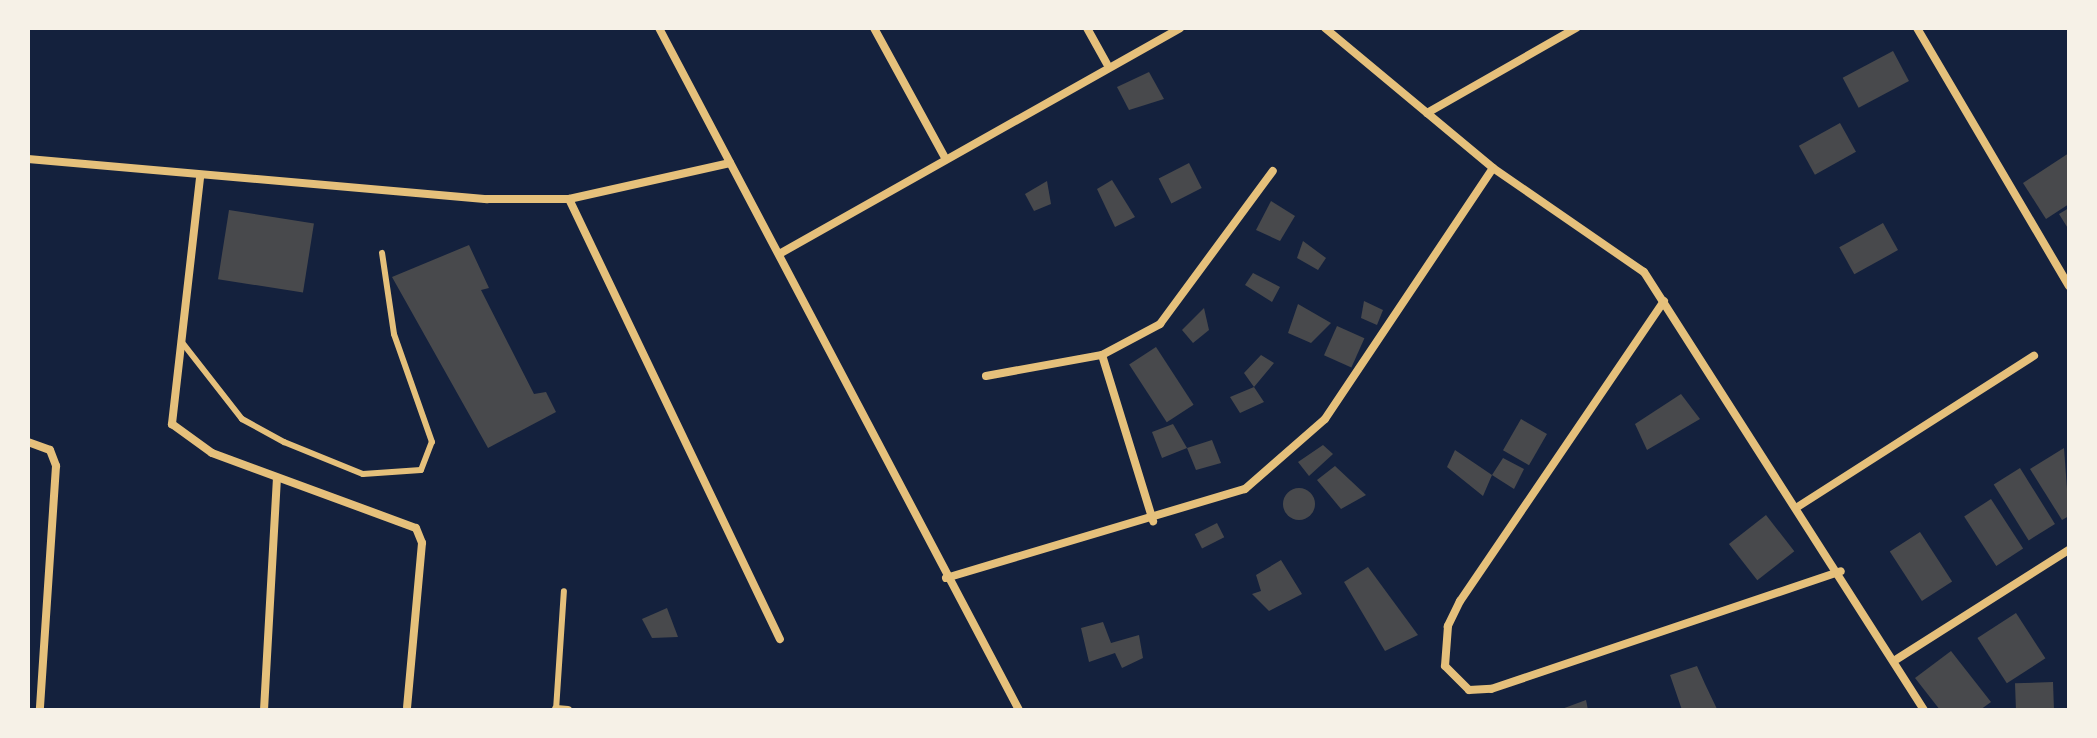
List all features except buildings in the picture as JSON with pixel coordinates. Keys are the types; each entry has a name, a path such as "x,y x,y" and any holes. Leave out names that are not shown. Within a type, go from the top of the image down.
{"street":[{"path":"659,28 781,253 946,578 1019,710"},
{"path":"874,28 944,156"},
{"path":"1087,28 1107,64"},
{"path":"781,253 1107,64 1180,28"},
{"path":"1325,28 1493,168 1644,272 1841,571 1897,659 1924,710"},
{"path":"1427,113 1576,28"},
{"path":"1917,28 2069,286"},
{"path":"28,159 200,178 569,199 730,163"},
{"path":"946,578 1153,521 1245,489 1325,419 1493,168"},
{"path":"986,376 1102,355 1160,324 1273,171"},
{"path":"200,178 179,339 172,424 212,453 416,528 422,543 407,707"},
{"path":"569,199 780,639"},
{"path":"1664,301 1460,601 1448,626 1445,666 1469,690 1491,689 1841,571"},
{"path":"1102,355 1153,521"},
{"path":"1799,506 2034,356"},
{"path":"28,442 50,450 56,466 40,710"},
{"path":"264,710 277,478"},
{"path":"1897,659 2069,550"},
{"path":"556,710 568,710"}],"lane":[{"path":"179,339 242,419 284,442 363,474 421,470 432,442 394,334 382,253"},
{"path":"556,710 564,591"}]}
